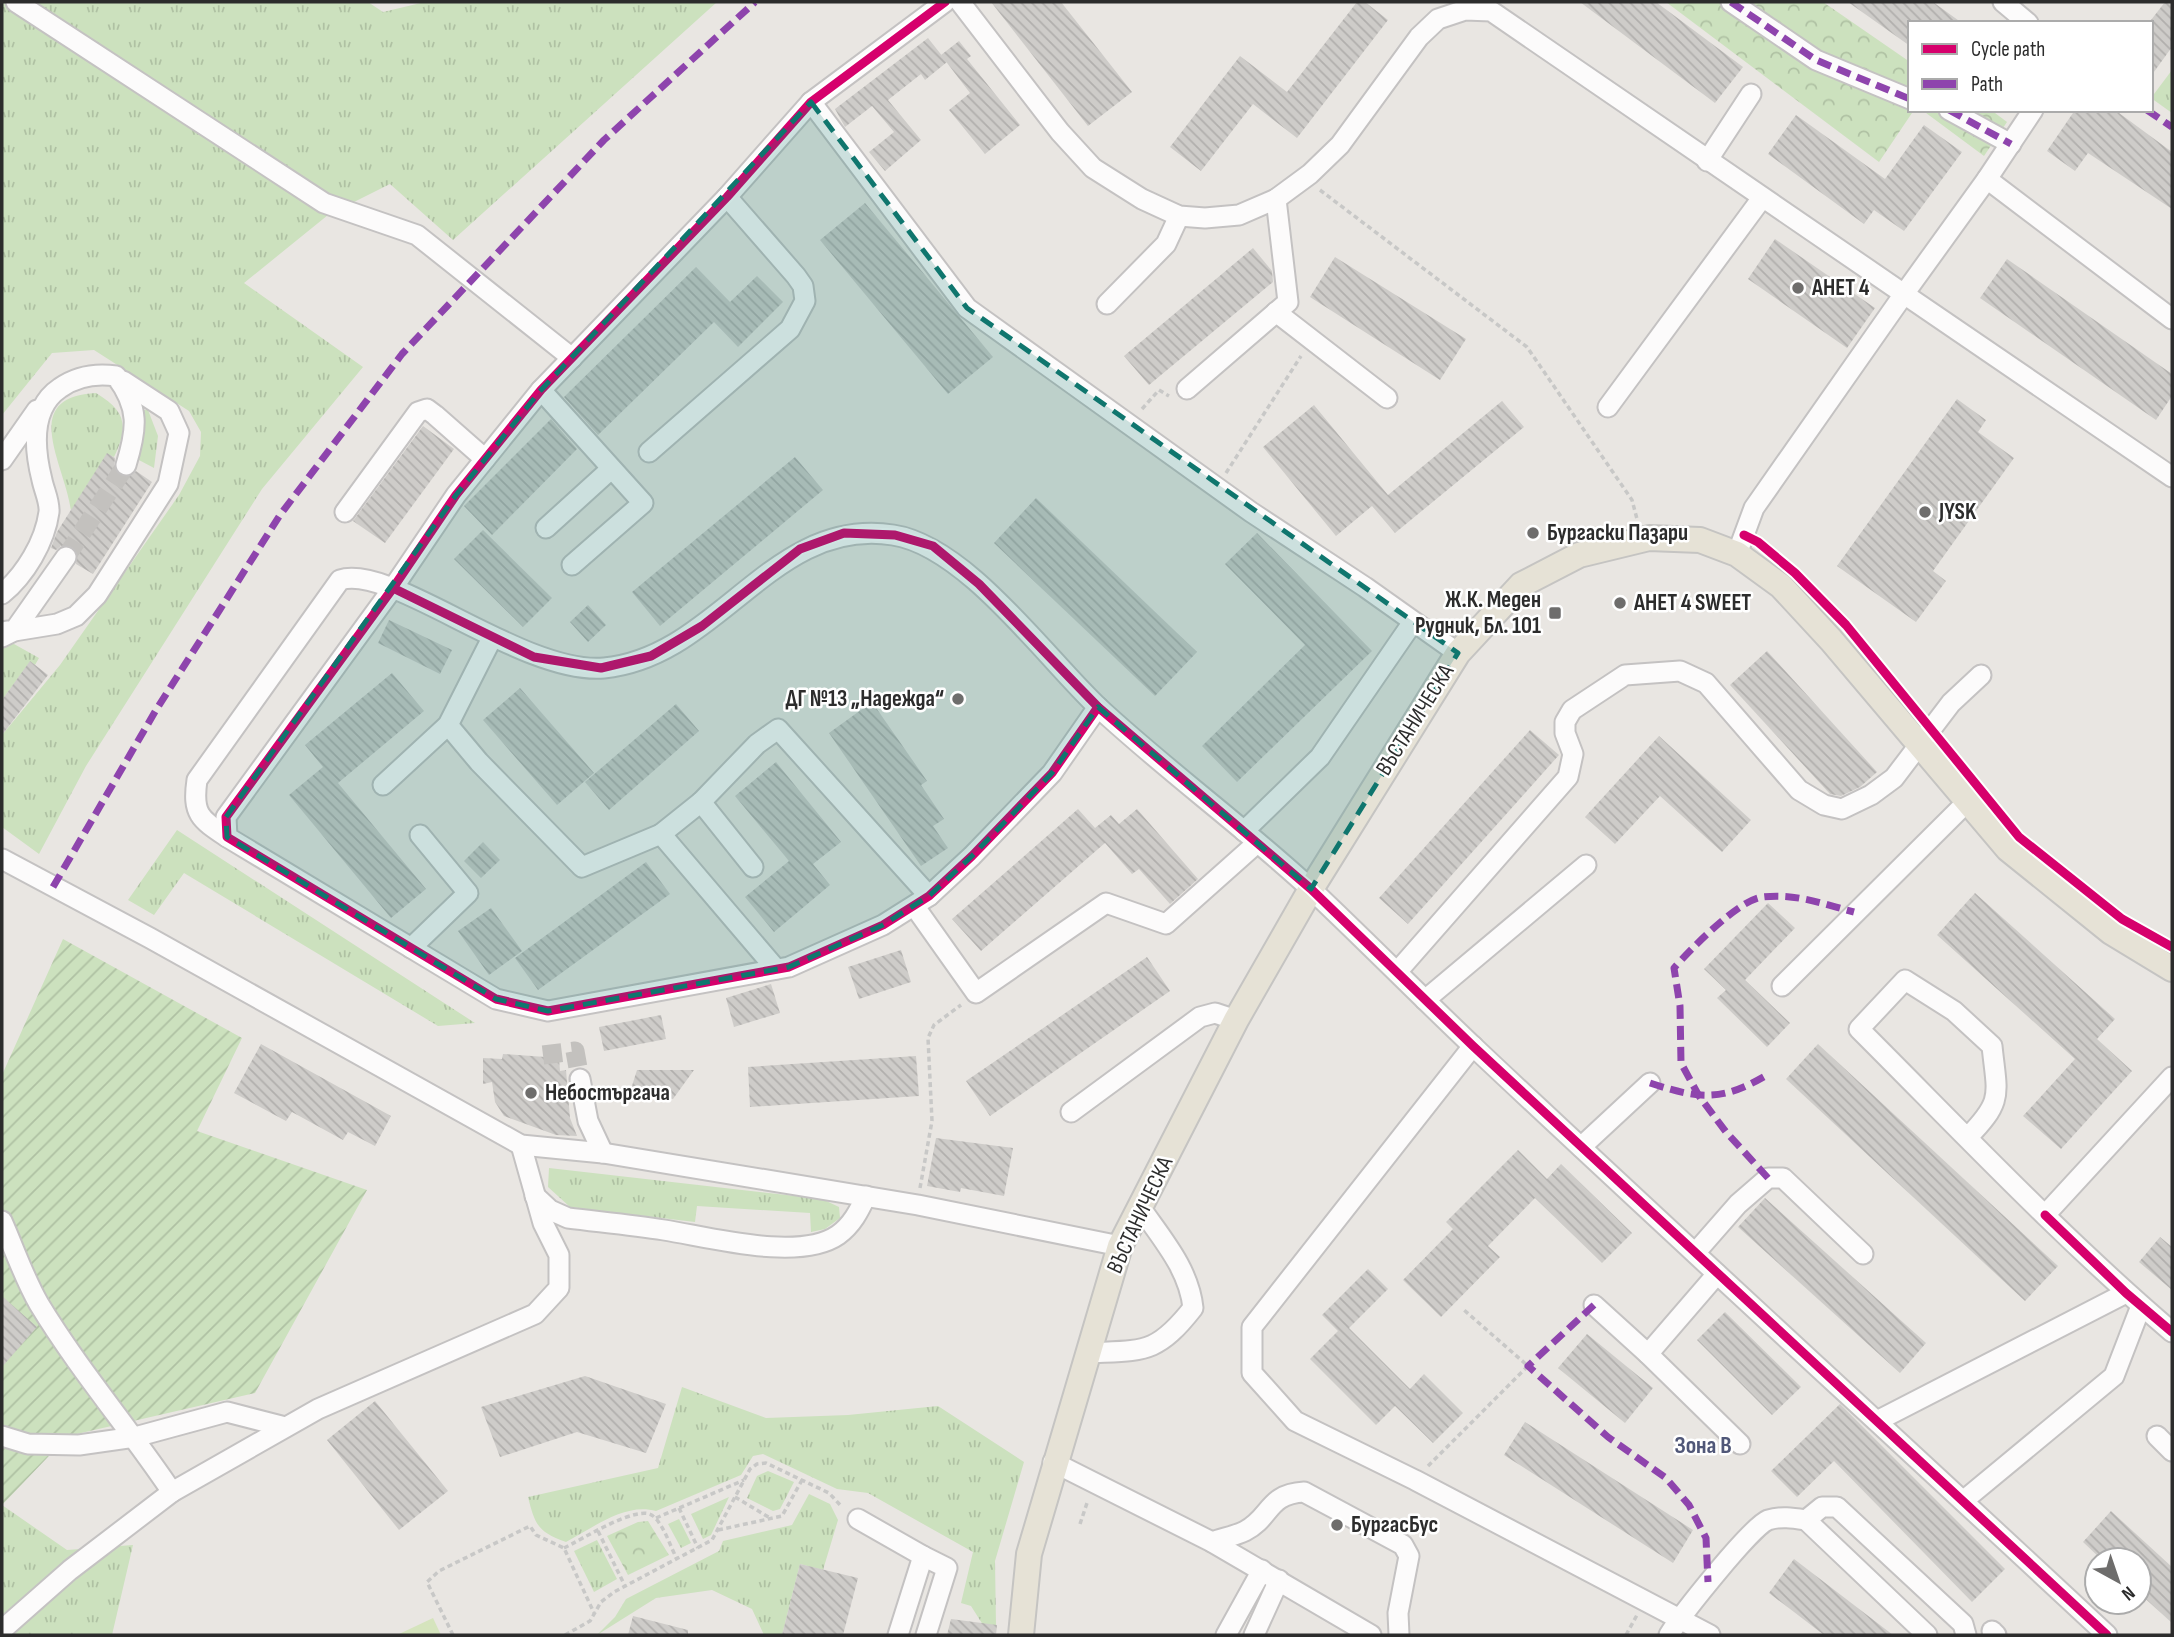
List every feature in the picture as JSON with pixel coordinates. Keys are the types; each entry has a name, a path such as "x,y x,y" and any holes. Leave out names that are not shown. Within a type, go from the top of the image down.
{"main road":[{"name":"ВЪСТАНИЧЕСКА","path":"1021,1635 1029,1554 1053,1462 1120,1246 1236,1020 1311,889 1458,653 1521,585 1579,555 1642,540 1700,540 1737,554 1781,586 2008,849 2111,932 2172,969"}],"street":[{"path":"16,2 324,203 417,234 572,358"},
{"path":"226,837 226,817 393,588 456,495 541,390 727,197 811,102 945,2"},
{"path":"960,2 1060,132 1093,167 1142,199 1179,216 1205,218 1240,215 1276,199 1305,178 1340,145 1419,37 1438,19 1465,10 1490,6 1707,161 2172,477"},
{"path":"1731,2 1815,60 1908,98"},
{"path":"2003,2 2026,21"},
{"path":"1707,161 1751,94"},
{"path":"811,102 967,308 1217,487 1458,653"},
{"path":"1953,112 2011,144"},
{"path":"1737,554 1754,508 2032,112"},
{"path":"1987,179 2172,319"},
{"path":"649,452 790,329 805,301 803,286 796,276 727,197"},
{"path":"1608,407 1762,198"},
{"path":"1187,389 1288,302 1276,199"},
{"path":"1107,304 1166,244 1179,216"},
{"path":"1276,312 1388,398"},
{"path":"2,460 46,397 72,380 100,374 116,376 169,411 179,433 168,484 97,595 76,616 57,624 6,633"},
{"path":"116,376 130,395 136,431 126,465"},
{"path":"541,390 643,503 572,565"},
{"path":"2,594 12,586 37,549 50,510 39,466 36,430 46,397"},
{"path":"345,512 418,412 427,410 435,415 485,459"},
{"path":"546,528 611,469"},
{"path":"1098,707 1052,773 922,901 872,930 789,967 548,1011 496,999 226,837 201,820 194,799 197,780 341,580 356,575 393,588 534,657 601,668 651,656 702,626 800,549 844,533 895,535 933,546 979,584 1098,707 1311,889 1473,1046 2107,1635"},
{"path":"6,633 66,557"},
{"path":"448,725 478,762 582,867 661,834 701,802 757,744 778,729 922,901 976,993 1106,902 1166,924 1251,837 1320,757 1413,622"},
{"path":"383,785 448,725 492,638"},
{"path":"1396,972 1568,777 1573,754 1565,733 1565,722 1572,710 1625,675 1680,671 1706,683 1799,790 1824,805 1842,809 1871,796 1894,778 1951,703 1981,675"},
{"path":"701,802 753,867"},
{"path":"1782,986 1967,802"},
{"path":"661,834 776,969"},
{"path":"411,948 468,893 419,835"},
{"path":"2,859 521,1145 603,1153 866,1196 1120,1246"},
{"path":"1425,1000 1586,865"},
{"path":"1968,1138 1991,1113 1997,1091 1992,1046 1954,1011 1905,980 1859,1029 1968,1138 2045,1215 2126,1293 2172,1332"},
{"path":"1071,1112 1200,1017 1215,1013 1236,1020"},
{"path":"1473,1046 1252,1327 1252,1374 1295,1421 1415,1480 1674,1627 1710,1635"},
{"path":"2045,1215 2172,1077"},
{"path":"580,1079 588,1121 603,1153"},
{"path":"1581,1147 1650,1083"},
{"path":"2,1630 70,1570 172,1492 330,1404 535,1314 559,1288 559,1255 534,1195 521,1145"},
{"path":"1696,1252 1738,1205 1768,1178 1783,1178 1863,1254"},
{"path":"534,1195 550,1210 568,1218 747,1244 790,1246 815,1244 837,1235 855,1219 866,1196"},
{"path":"1087,1353 1145,1350 1172,1335 1194,1308 1191,1289 1177,1260 1140,1207"},
{"path":"2,1221 38,1302 100,1397 135,1437 172,1492"},
{"path":"1648,1354 1717,1274"},
{"path":"1877,1421 2126,1293"},
{"path":"1594,1305 1740,1444"},
{"path":"1962,1501 2114,1376 2141,1306"},
{"path":"2,1436 28,1444 79,1445 135,1437 227,1412 285,1427"},
{"path":"2157,1436 2172,1451"},
{"path":"1053,1462 1212,1542 1371,1635"},
{"path":"1212,1542 1247,1530 1273,1501 1288,1493 1304,1492 1403,1545 1409,1556 1398,1613 1399,1635"},
{"path":"1806,1520 1822,1507 1837,1507 1963,1624 1966,1635"},
{"path":"1674,1627 1765,1521 1781,1517 1806,1520 1927,1635"},
{"path":"858,1519 947,1568 926,1635"},
{"path":"898,1635 923,1556"},
{"path":"1226,1635 1270,1575"},
{"path":"1254,1635 1270,1575"}],"path":[{"path":"1305,178 1527,347 1632,500 1642,540"},
{"path":"1217,487 1311,339"},
{"path":"1129,424 1159,390 1176,401 1187,389"},
{"path":"918,1205 932,1121 928,1038 934,1025 976,993"},
{"path":"1415,1480 1528,1366 1464,1310"},
{"path":"565,1635 590,1621 601,1602 625,1586 712,1540 745,1479 757,1464 766,1463 829,1493 858,1519"},
{"path":"656,1518 745,1479"},
{"path":"718,1530 782,1516 802,1480"},
{"path":"1080,1524 1094,1483"},
{"path":"735,1497 771,1518"},
{"path":"679,1508 698,1548"},
{"path":"564,1548 634,1513 648,1512 656,1518 677,1559"},
{"path":"453,1635 427,1582 439,1571 530,1525 536,1535 564,1548 594,1613"},
{"path":"598,1531 625,1586"}],"highlighted area":[{"path":"811,102 967,308 1458,653 1311,889 1098,707 1052,773 972,856 929,896 883,925 789,967 548,1011 496,999 227,837 226,817 456,495 541,390"}],"green space":[{"path":"2,2 368,2 383,12 425,2 717,2 453,240 390,184 328,215 244,283 363,367 262,489 86,766 39,854 2,827 2,735 60,665 179,495 200,456 201,432 189,411 94,350 52,353 2,415"},
{"path":"1666,2 1823,2 1908,61 1908,112 1913,112 1879,162"},
{"path":"2172,70 2172,113 2153,99 2153,95"},
{"path":"1925,112 1994,112 2007,122 1984,156"},
{"path":"96,393 119,413 122,436 114,457 107,454 71,511 52,436 52,420 58,407 72,397"},
{"path":"141,410 148,410 158,436 154,468 137,459"},
{"path":"2,643 14,644 39,658 35,665 30,662 2,700"},
{"path":"177,830 475,1023 438,1026 184,873 154,915 128,900"},
{"path":"63,939 242,1038 197,1131 367,1190 255,1393 68,1436 2,1505 2,1075"},
{"path":"549,1168 822,1199 839,1207 840,1218 825,1229 811,1232 810,1213 697,1206 695,1222 570,1207 548,1187"},
{"path":"682,1387 766,1418 848,1415 938,1406 1024,1462 995,1561 996,1625 983,1625 971,1606 961,1603 973,1552 868,1493 837,1489 763,1454 753,1456 741,1475 656,1511 644,1509 621,1513 566,1542 544,1531 536,1521 528,1497 658,1468"},
{"path":"768,1471 794,1482 780,1509 773,1511 747,1498 757,1476"},
{"path":"809,1494 830,1504 838,1520 823,1570 800,1564 782,1635 764,1635 752,1609 712,1590 656,1598 597,1635 615,1617 626,1599 719,1551 723,1541 792,1525"},
{"path":"729,1497 711,1535 703,1539 691,1514"},
{"path":"2,1505 67,1550 133,1545 112,1635 2,1635"},
{"path":"679,1519 691,1543 681,1548 668,1524"},
{"path":"648,1521 669,1555 628,1575 607,1536 638,1522"},
{"path":"597,1540 617,1579 594,1592 574,1551"},
{"path":"433,1618 441,1635 397,1635"}],"building":[{"path":"991,2 1061,2 1132,92 1088,126"},
{"path":"1357,2 1365,2 1388,20 1297,138 1253,104 1201,171 1170,147 1240,56 1287,92"},
{"path":"1580,2 1656,2 1743,67 1715,103"},
{"path":"1848,2 1933,2 1959,21 1908,21 1908,45"},
{"path":"2165,2 2172,2 2172,47 2153,73 2153,21 2151,20"},
{"path":"928,38 947,62 925,80 921,74 888,100 921,140 885,171 869,152 894,132 872,106 845,127 835,109"},
{"path":"959,41 971,56 967,59 1020,125 985,154 949,110 970,93 941,55"},
{"path":"2074,112 2118,112 2172,152 2172,209 2088,153 2075,171 2047,151"},
{"path":"1796,115 1885,179 1924,125 1962,152 1904,231 1874,210 1864,224 1768,154"},
{"path":"865,203 993,357 948,394 820,240"},
{"path":"1775,239 1875,308 1847,348 1748,279"},
{"path":"1253,248 1272,271 1273,282 1149,385 1124,356"},
{"path":"1335,257 1466,339 1440,380 1310,297"},
{"path":"2007,259 2172,374 2172,396 2156,420 1980,298"},
{"path":"696,267 730,302 757,276 783,302 738,347 714,322 598,435 564,397"},
{"name":"JYSK","path":"1957,399 1986,420 1978,432 2014,458 1933,571 1946,581 1916,622 1837,566"},
{"path":"1502,401 1524,427 1395,533 1372,506 1336,536 1263,447 1314,405 1388,495"},
{"path":"551,419 577,449 492,535 464,506"},
{"path":"423,426 454,449 385,543 353,521"},
{"path":"107,453 115,458 114,467 118,474 128,477 136,471 152,482 93,574 76,564 77,552 72,547 61,546 56,550 51,548 57,532"},
{"path":"795,457 823,490 660,626 632,592"},
{"path":"1036,498 1197,652 1155,696 994,543"},
{"path":"483,530 552,598 523,627 454,559"},
{"path":"1257,533 1372,651 1237,782 1202,746 1305,645 1225,564"},
{"path":"588,605 606,625 588,642 570,622"},
{"path":"389,620 452,650 440,674 378,643"},
{"path":"1767,651 1877,772 1860,787 1841,796 1830,794 1730,685"},
{"path":"30,661 48,675 2,735 2,700"},
{"path":"392,673 424,711 338,783 426,889 391,918 289,795 323,767 305,745"},
{"path":"520,688 594,773 557,805 483,720"},
{"path":"872,702 927,781 921,785 944,819 933,826 948,848 921,866 829,733"},
{"path":"676,704 699,731 609,810 585,782"},
{"path":"1530,730 1559,755 1408,924 1379,898"},
{"path":"1659,736 1751,820 1722,852 1660,796 1615,844 1585,817"},
{"path":"776,762 841,842 813,864 830,885 774,932 745,897 789,861 735,796"},
{"path":"1078,809 1095,828 1111,815 1119,824 1137,809 1198,879 1170,904 1139,869 1132,874 1105,843 981,951 952,919"},
{"path":"483,842 500,860 481,878 464,861"},
{"path":"646,862 670,894 538,990 515,958"},
{"path":"1975,893 2115,1019 2097,1039 2132,1071 2061,1149 2023,1116 2075,1059 1937,935"},
{"path":"1768,903 1795,928 1745,980 1790,1023 1767,1047 1717,998 1726,990 1704,969"},
{"path":"491,908 522,951 489,975 458,931"},
{"path":"901,950 911,982 859,999 848,967"},
{"path":"1147,957 1170,991 990,1116 966,1081"},
{"path":"771,984 780,1013 734,1027 726,998"},
{"path":"661,1015 666,1039 604,1051 599,1027"},
{"path":"261,1044 391,1116 375,1146 348,1132 343,1140 292,1112 286,1121 234,1093"},
{"path":"1818,1044 2058,1266 2025,1301 1786,1079"},
{"name":"Небостъргача","path":"503,1054 559,1058 560,1071 566,1070 570,1118 577,1136 556,1135 504,1116 495,1102 492,1082 483,1084 483,1058 502,1059"},
{"path":"916,1056 919,1096 750,1107 748,1067"},
{"path":"637,1070 694,1070 673,1099 630,1092"},
{"path":"936,1138 1013,1148 1004,1196 961,1188 960,1192 927,1186"},
{"path":"1518,1150 1547,1179 1561,1164 1632,1233 1602,1263 1535,1198 1488,1246 1500,1257 1441,1317 1403,1280 1453,1229 1446,1222"},
{"path":"1765,1198 1926,1343 1900,1373 1738,1227"},
{"path":"2160,1237 2172,1247 2172,1290 2139,1262"},
{"path":"1368,1269 1388,1289 1349,1328 1410,1389 1424,1374 1463,1413 1433,1443 1395,1406 1376,1425 1310,1359 1338,1331 1322,1315"},
{"path":"2,1296 37,1327 2,1367"},
{"path":"1725,1312 1801,1387 1772,1415 1697,1340"},
{"path":"1587,1334 1653,1388 1625,1423 1558,1368"},
{"path":"585,1376 666,1404 646,1453 577,1432 500,1457 481,1407"},
{"path":"375,1401 448,1491 399,1530 327,1440"},
{"path":"1840,1404 2005,1569 1972,1602 1834,1461 1797,1497 1771,1471"},
{"path":"1525,1422 1693,1530 1673,1563 1504,1455"},
{"path":"2111,1511 2149,1546 2087,1546 2083,1542"},
{"path":"2153,1550 2172,1567 2172,1623 2153,1606"},
{"path":"1794,1559 1893,1635 1824,1635 1769,1593"},
{"path":"800,1564 858,1578 843,1635 782,1635"},
{"path":"633,1616 688,1630 688,1635 628,1635"},
{"path":"951,1619 997,1625 996,1635 947,1635"}],"tunnel":[{"path":"66,557 126,465"},
{"path":"543,1055 575,1051 580,1079"}],"marked path":[{"path":"53,887 156,710 280,515 402,354 604,140 755,2"},
{"path":"1731,2 1816,60 1908,98"},
{"path":"1953,112 2011,144"},
{"path":"2150,112 2172,127"},
{"path":"1768,1178 1726,1132 1699,1096 1681,1063 1680,1006 1674,968 1716,926 1753,900 1775,896 1798,898 1854,912"},
{"path":"1650,1083 1696,1095 1710,1095 1736,1090 1767,1075"},
{"path":"1594,1305 1528,1366 1608,1437 1666,1478 1689,1505 1706,1538 1708,1582"}],"cycle path":[{"path":"945,2 811,102 727,197 541,390 456,495 393,588 226,817 227,837 496,999 548,1011 789,967 883,925 929,896 972,856 1052,773 1098,707"},
{"path":"393,588 534,657 601,668 651,656 702,626 800,549 844,533 895,535 933,546 979,584 1098,707 1311,889 1473,1046 2107,1635"},
{"path":"1744,535 1758,542 1795,573 1846,625 2019,837 2122,919 2172,947"},
{"path":"2045,1215 2126,1293 2172,1332"}],"place":[{"name":"АНЕТ 4","path":"1798,288"},
{"name":"JYSK","path":"1925,512"},
{"name":"Бургаски Пазари","path":"1533,533"},
{"name":"АНЕТ 4 SWEET","path":"1620,603"},
{"name":"Ж.К. Меден Рудник, Бл. 101","path":"1555,613"},
{"name":"ДГ №13 „Надежда“","path":"958,699"},
{"name":"Небостъргача","path":"531,1093"},
{"name":"БургасБус","path":"1337,1525"}],"district":[{"name":"Зона В","path":"1703,1445"}]}
